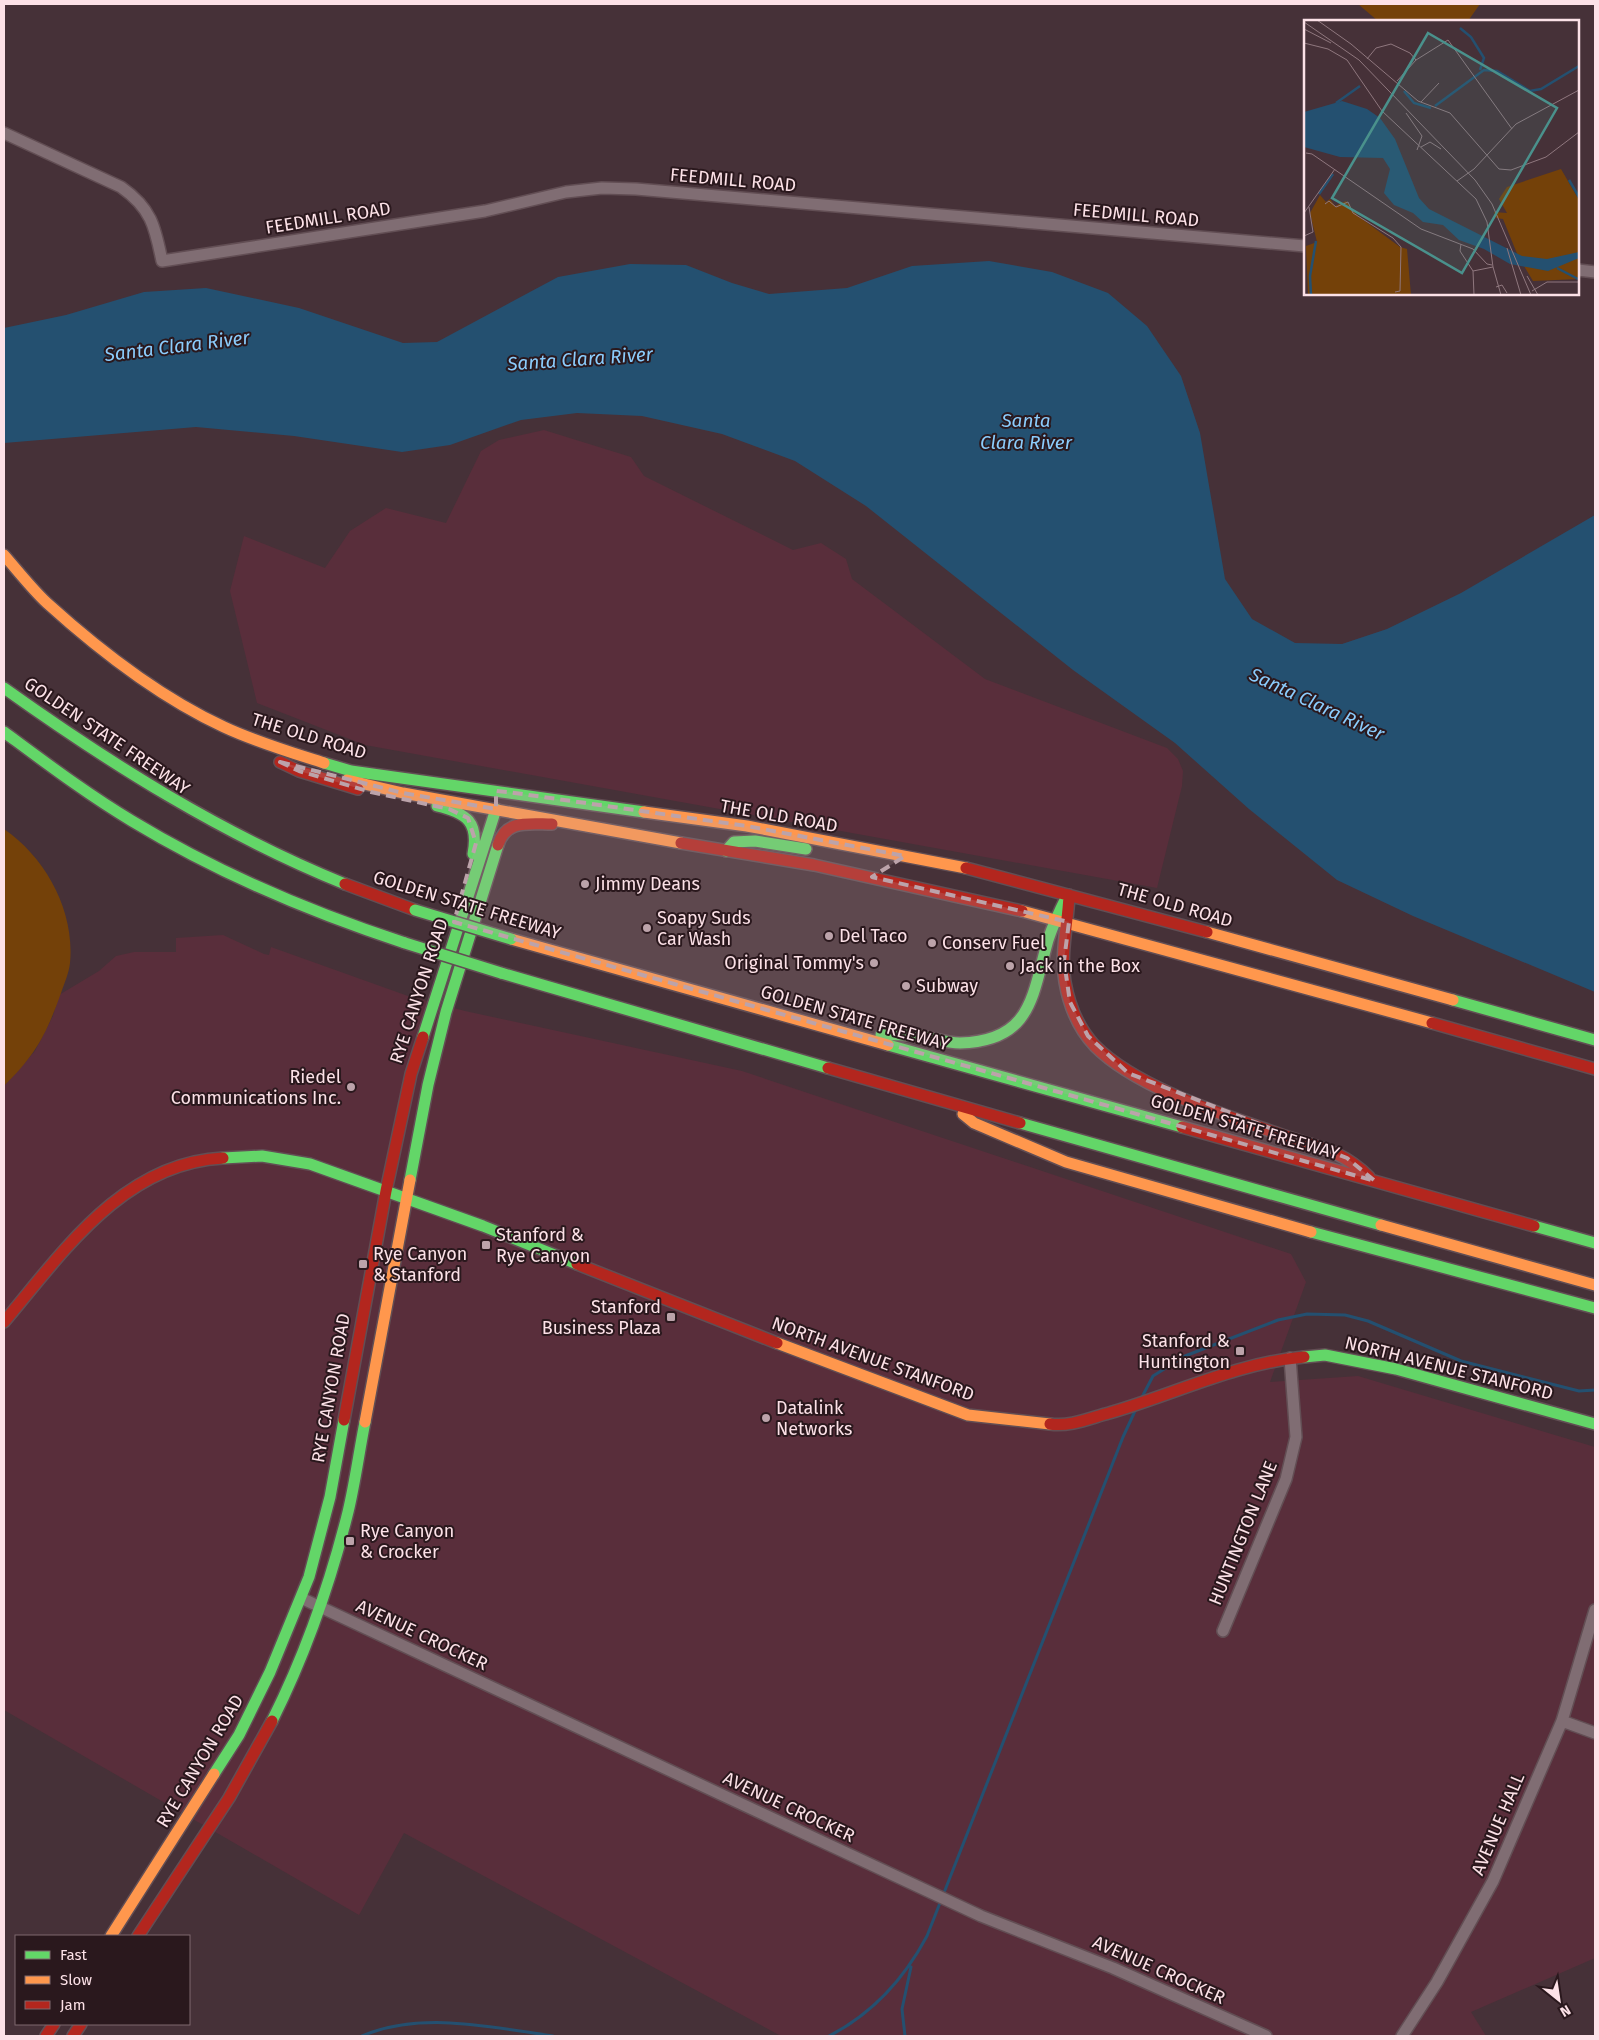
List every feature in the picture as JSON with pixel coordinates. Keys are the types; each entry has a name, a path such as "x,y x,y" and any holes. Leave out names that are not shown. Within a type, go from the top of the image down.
{"main road":[{"name":"THE OLD ROAD","path":"4,555 46,602 106,660 117,674 155,700 211,732 280,762 403,793 814,865 974,898 1069,922 1595,1069"},
{"name":"THE OLD ROAD","path":"4,571 33,603 106,660 129,670 154,688 223,726 269,746 351,771 737,825 943,862 1595,1040"},
{"name":"GOLDEN STATE FREEWAY","path":"4,688 116,768 220,828 298,865 383,900 511,939 1595,1243"},
{"path":"8,735 96,798 168,842 286,898 374,934 501,973 949,1103 1595,1285"},
{"path":"280,762 299,771 371,792 462,813 472,824 476,843 457,907 437,993"},
{"name":"RYE CANYON ROAD","path":"435,1052 431,1041 496,822 496,791"},
{"name":"RYE CANYON ROAD","path":"112,1935 240,1735 270,1672 301,1598 317,1552 330,1497 386,1191 411,1074 496,809"},
{"name":"RYE CANYON ROAD","path":"139,1935 227,1799 263,1738 295,1671 320,1607 349,1504 435,1052 501,836 510,826 520,823 566,823"},
{"path":"726,851 734,842 739,841 811,850 818,849 824,841"},
{"path":"814,865 826,854 832,853 877,862 894,862 904,856"},
{"path":"851,1035 919,1036 960,1043 992,1039 1006,1032 1018,1024 1034,998 1055,919 1068,895"},
{"path":"1068,895 1069,922 1064,961 1070,1002 1088,1036 1114,1064 1143,1081 1347,1158 1374,1181"},
{"path":"949,1103 974,1123 1066,1162 1301,1230 1595,1308"},
{"name":"NORTH AVENUE STANFORD","path":"4,1322 78,1235 101,1211 131,1188 176,1166 209,1157 282,1157 310,1164 516,1238 736,1328 968,1415 1063,1426 1130,1407 1242,1366 1290,1358 1325,1355 1360,1360 1595,1424"},
{"path":"46,2036 53,2025"},
{"path":"73,2036 80,2025"}],"street":[{"name":"FEEDMILL ROAD","path":"4,133 122,187 133,195 150,215 155,228 162,261 485,211 566,192 602,188 636,189 1304,246"},
{"path":"1579,270 1595,272"},
{"name":"HUNTINGTON LANE","path":"1223,1631 1286,1479 1296,1437 1290,1358"},
{"name":"AVENUE CROCKER","path":"301,1598 981,1916 1113,1968 1266,2036"},
{"name":"AVENUE HALL","path":"1402,2036 1436,1982 1493,1881 1562,1721 1595,1610"},
{"path":"1562,1721 1595,1733"}],"highlighted area":[{"path":"280,762 403,793 496,809 496,791 508,792 747,826 905,856 872,877 1069,922 1064,961 1070,1002 1088,1036 1128,1073 1347,1158 1375,1181 454,922 476,843 468,818 449,809 371,792 299,771"}],"shaded area":[{"path":"1358,4 1480,4 1469,20 1377,20"},
{"path":"544,430 631,457 644,476 793,550 821,543 846,559 852,579 985,679 1167,748 1178,759 1183,771 1182,786 1157,888 365,745 257,703 230,591 244,536 325,568 350,531 386,508 446,523 481,451 499,440"},
{"path":"4,829 33,855 55,887 68,924 70,963 69,971 45,1032 32,1054 4,1086"},
{"path":"223,935 264,954 269,955 271,947 408,996 465,1011 742,1071 1291,1254 1306,1282 1270,1382 1358,1376 1595,1447 1595,1958 1471,2012 1486,2036 781,2036 404,1833 359,1915 4,1710 4,1086 35,1051 53,1016 59,995 99,971 116,956 134,952 176,952 176,938"}],"water":[{"name":"Santa Clara River","path":"989,261 1052,272 1108,293 1147,326 1181,376 1200,433 1225,579 1252,619 1295,643 1342,644 1387,629 1461,593 1595,515 1595,992 1413,916 1337,880 1249,809 1175,743 1073,670 866,506 795,461 722,434 642,416 577,413 521,420 450,445 402,452 294,436 196,427 4,443 4,328 66,315 144,292 206,288 299,308 403,343 437,342 558,277 630,264 686,265 732,283 769,294 847,288 912,266"}],"waterway":[{"path":"1142,1397 1153,1376 1185,1356 1278,1320 1307,1314 1345,1315 1368,1321 1461,1361 1579,1391 1595,1390"},
{"path":"829,2036 859,2017 886,1994 908,1967 927,1936 1123,1437 1135,1411"},
{"path":"905,2036 902,2009 911,1967"},
{"path":"362,2036 385,2028 408,2024 432,2023 481,2025 553,2036"}],"traffic: fast":[{"path":"4,688 127,771 169,796 255,843 345,884"},
{"path":"4,732 115,811 198,858 265,890 334,918 405,943"},
{"path":"324,763 351,771 644,812"},
{"path":"437,806 456,812 468,821 474,834 473,854"},
{"path":"423,1037 496,809"},
{"path":"726,851 734,842 755,841 806,849"},
{"path":"410,1180 428,1085 446,1012 498,845"},
{"path":"881,1035 914,1035 960,1043 984,1040 1002,1034 1015,1024 1025,1012 1038,979 1048,940 1066,898"},
{"path":"415,910 511,939"},
{"path":"405,943 501,973"},
{"path":"501,973 828,1068"},
{"path":"1453,1000 1595,1040"},
{"path":"888,1045 1182,1127"},
{"path":"1020,1123 1381,1225"},
{"path":"223,1158 262,1156 310,1164 483,1226 577,1264"},
{"path":"1534,1226 1595,1243"},
{"path":"1311,1232 1595,1308"},
{"path":"1304,1357 1325,1355 1396,1369 1595,1424"},
{"path":"214,1774 239,1735 270,1672 309,1577 330,1497 344,1420"},
{"path":"272,1721 306,1645 333,1566 350,1501 365,1422"}],"traffic: slow":[{"path":"4,555 36,592 67,621 131,672 176,702 236,732 324,763"},
{"path":"347,780 403,793 681,843"},
{"path":"644,812 747,826 966,868"},
{"path":"1022,911 1432,1023"},
{"path":"1207,932 1453,1000"},
{"path":"511,939 888,1045"},
{"path":"963,1114 974,1123 1066,1162 1311,1232"},
{"path":"365,1422 410,1180"},
{"path":"1381,1225 1595,1285"},
{"path":"777,1343 968,1415 1050,1424"},
{"path":"112,1935 214,1774"}],"traffic: jam":[{"path":"280,762 299,771 358,789"},
{"path":"498,845 502,837 513,827 527,824 552,824"},
{"path":"681,843 814,865 1022,911"},
{"path":"966,868 1207,932"},
{"path":"345,884 415,910"},
{"path":"1069,895 1064,950 1065,982 1076,1016 1084,1032 1095,1046 1113,1061 1158,1088 1209,1109 1328,1150 1349,1161 1369,1177"},
{"path":"1432,1023 1595,1069"},
{"path":"344,1420 386,1191 411,1074 423,1037"},
{"path":"828,1068 1020,1123"},
{"path":"1182,1127 1534,1226"},
{"path":"4,1322 73,1241 98,1216 125,1194 155,1176 187,1164 223,1158"},
{"path":"577,1264 777,1343"},
{"path":"1050,1424 1080,1422 1230,1372 1279,1360 1304,1357"},
{"path":"139,1935 229,1798 272,1721"},
{"path":"46,2036 53,2025"},
{"path":"73,2036 80,2025"}],"place":[{"name":"Jimmy Deans","path":"585,884"},
{"name":"Soapy Suds Car Wash","path":"647,928"},
{"name":"Del Taco","path":"829,936"},
{"name":"Conserv Fuel","path":"932,943"},
{"name":"Original Tommy's","path":"874,963"},
{"name":"Jack in the Box","path":"1010,966"},
{"name":"Subway","path":"906,986"},
{"name":"Riedel Communications Inc.","path":"351,1087"},
{"name":"Stanford & Rye Canyon","path":"486,1245"},
{"name":"Rye Canyon & Stanford","path":"363,1264"},
{"name":"Stanford Business Plaza","path":"671,1317"},
{"name":"Stanford & Huntington","path":"1240,1351"},
{"name":"Datalink Networks","path":"766,1418"},
{"name":"Rye Canyon & Crocker","path":"350,1541"}]}
